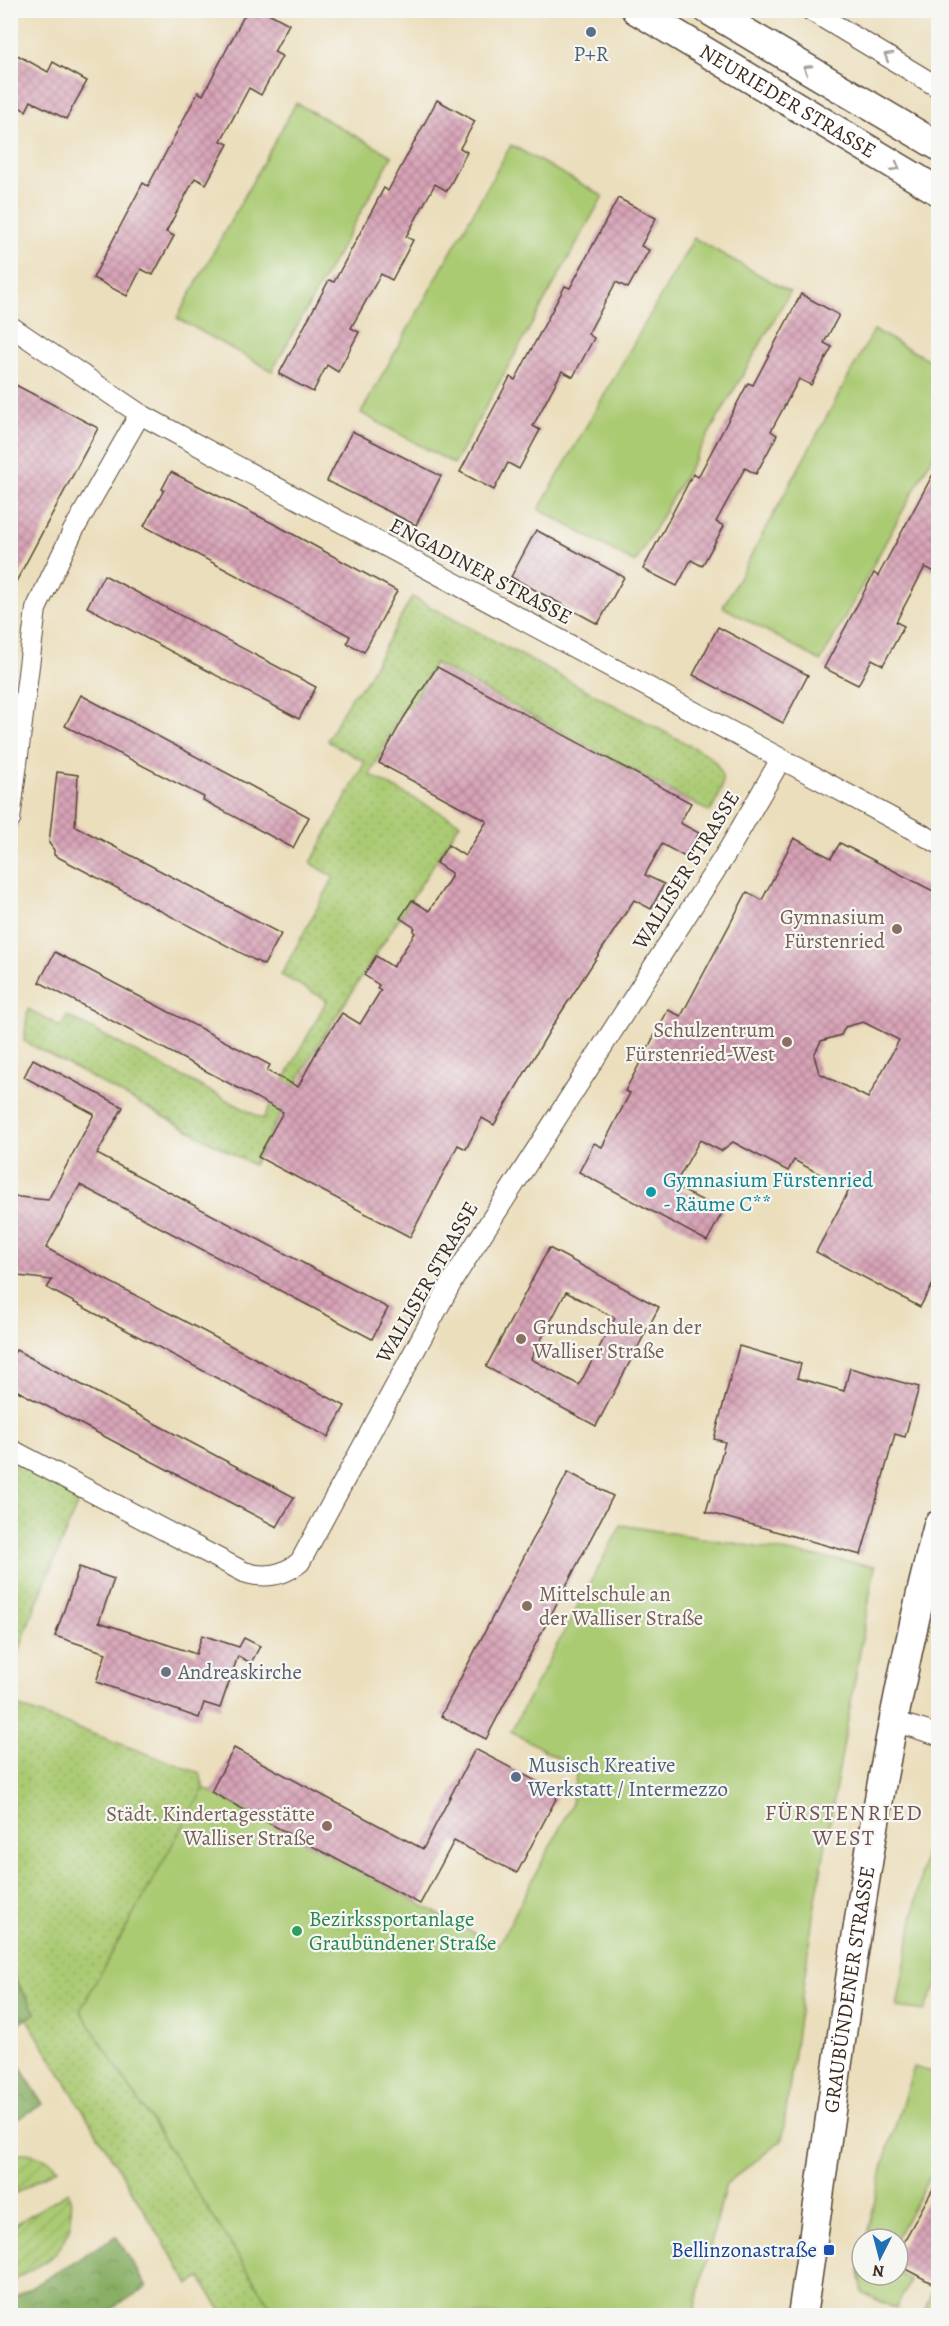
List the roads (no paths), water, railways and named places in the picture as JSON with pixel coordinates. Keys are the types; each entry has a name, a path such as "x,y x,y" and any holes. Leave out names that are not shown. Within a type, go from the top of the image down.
{"street":[{"name":"NEURIEDER STRASSE","path":"636,10 939,191"},
{"name":"NEURIEDER STRASSE","path":"708,10 939,146"},
{"path":"810,10 939,87"},
{"name":"ENGADINER STRASSE","path":"10,326 140,414 939,843"},
{"path":"10,820 36,609 73,531 140,414"},
{"name":"WALLISER STRASSE","path":"10,1449 244,1572 260,1577 272,1576 283,1573 300,1562 454,1278 729,849 781,759"},
{"name":"GRAUBÜNDENER STRASSE","path":"804,2315 864,1889 893,1721 939,1525"},
{"path":"893,1721 939,1735"}],"place":[{"name":"P+R","path":"591,32"},
{"name":"Gymnasium Fürstenried","path":"897,929"},
{"name":"Schulzentrum Fürstenried-West","path":"787,1042"},
{"name":"Gymnasium Fürstenried - Räume C**","path":"651,1192"},
{"name":"Grundschule an der Walliser Straße","path":"521,1339"},
{"name":"Mittelschule an der Walliser Straße","path":"527,1606"},
{"name":"Andreaskirche","path":"166,1672"},
{"name":"Musisch Kreative Werkstatt / Intermezzo","path":"516,1777"},
{"name":"Städt. Kindertagesstätte Walliser Straße","path":"327,1826"},
{"name":"Bezirkssportanlage Graubündener Straße","path":"297,1931"},
{"name":"Bellinzonastraße","path":"829,2250"}],"district":[{"name":"FÜRSTENRIED WEST","path":"844,1826"}]}
